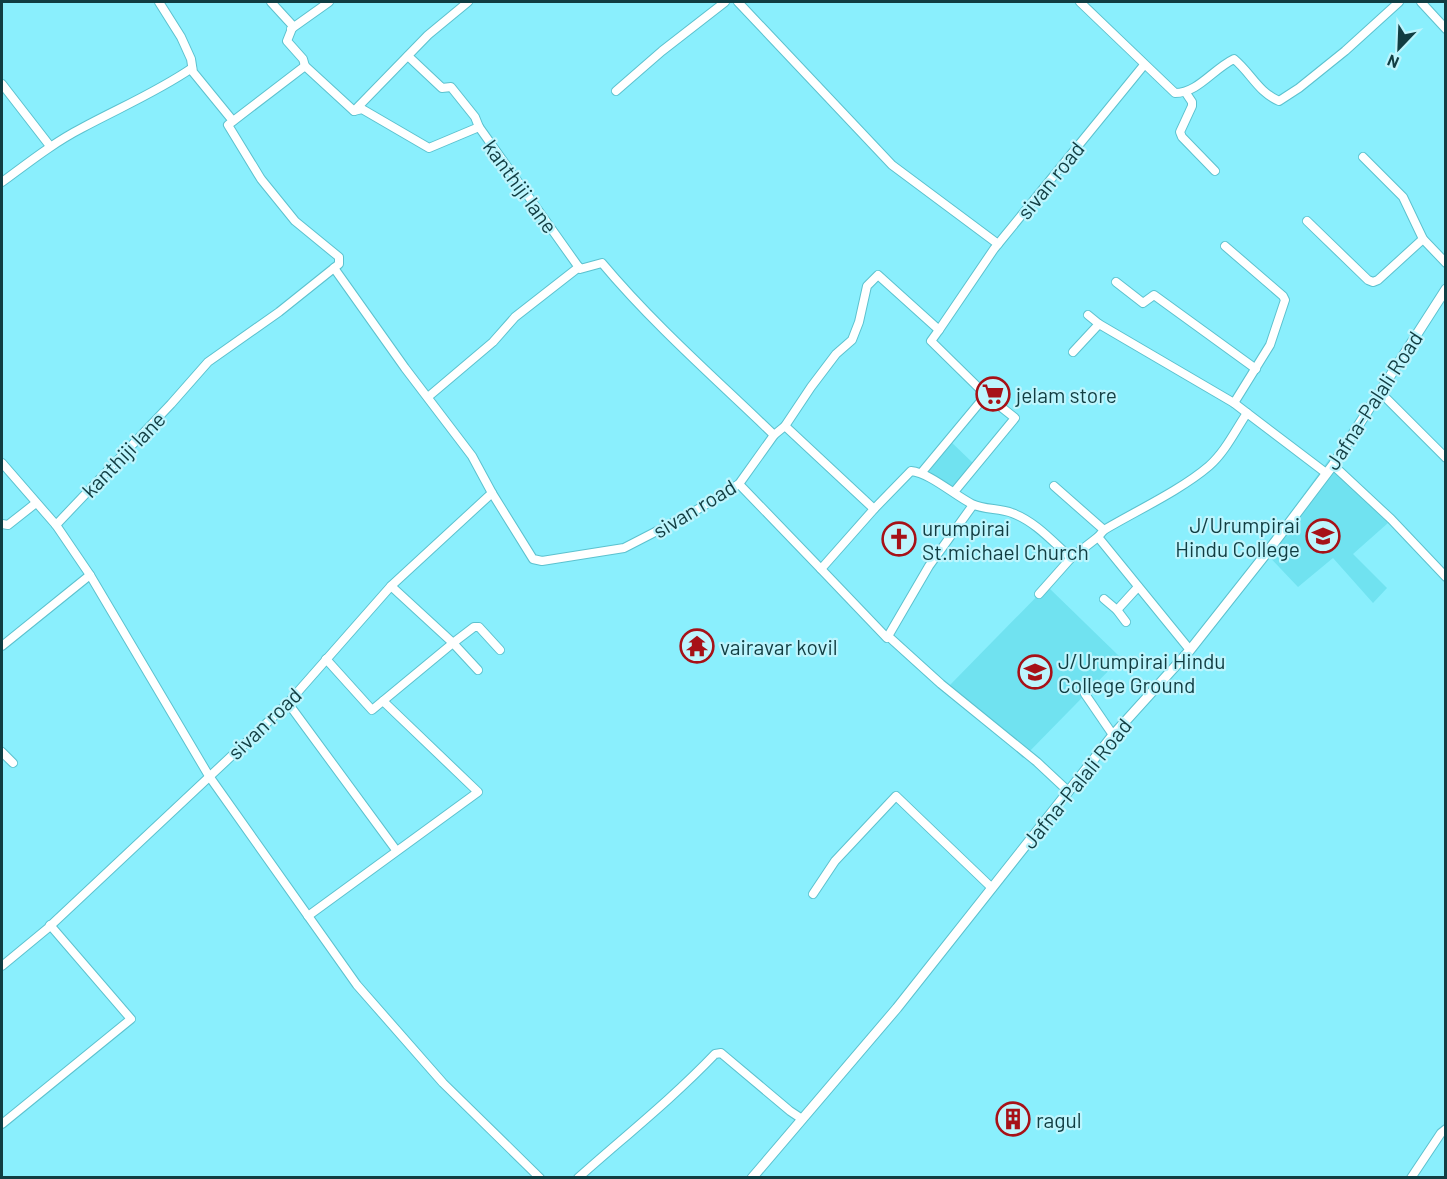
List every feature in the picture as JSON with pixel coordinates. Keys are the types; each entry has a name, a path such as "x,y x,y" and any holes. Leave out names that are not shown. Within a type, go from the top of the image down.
{"main road":[{"name":"Jafna-Palali Road","path":"752,1178 897,1008 1113,735 1190,650 1265,555 1333,465 1446,289"}],"street":[{"path":"159,2 181,37 191,58 193,72 233,121"},
{"path":"271,2 293,26 291,29"},
{"path":"291,29 329,2"},
{"path":"354,111 428,35 468,2"},
{"path":"616,91 662,51 725,2"},
{"path":"738,2 892,165 998,244"},
{"path":"1080,2 1175,93 1186,93 1234,59 1266,96 1279,101 1345,51 1390,4 1399,2"},
{"path":"1421,2 1446,29"},
{"name":"kanthiji lane","path":"291,29 287,41 303,59 305,66 354,111 362,109 429,148 479,127 579,267"},
{"path":"408,56 442,88 451,87 479,127"},
{"name":"sivan road","path":"2,966 50,925 288,703 391,586 492,493 533,559 542,561 624,548 690,514 739,484 774,435 785,426 830,362 852,340 859,322 867,286 878,275 939,330 998,244 1144,65"},
{"path":"305,66 228,124 261,179 296,220 339,257 339,264 334,268 472,456 492,493"},
{"path":"2,182 50,146 167,85 192,68"},
{"path":"2,84 50,146"},
{"path":"1186,93 1192,106 1180,132 1182,137 1215,171"},
{"path":"1363,157 1403,197 1422,239 1446,263"},
{"path":"1307,221 1368,280 1373,282 1422,239"},
{"path":"1225,246 1285,300 1270,345 1234,403"},
{"path":"428,397 493,342 515,317 579,267 580,269 602,263 622,287 774,435"},
{"name":"kanthiji lane","path":"56,525 208,362 279,312 334,268"},
{"path":"1116,282 1143,303 1154,295 1256,369"},
{"path":"1437,302 1446,309"},
{"path":"1088,315 1099,324 1234,403 1326,473"},
{"path":"1073,352 1099,324"},
{"path":"939,330 932,341 986,395 1015,418 954,492"},
{"path":"1380,392 1446,458"},
{"path":"922,472 986,395"},
{"path":"1039,594 1071,558 1104,530 1210,465 1247,413"},
{"path":"785,426 874,509"},
{"path":"2,463 56,525 90,575 209,776 357,985 442,1083 540,1178"},
{"path":"1333,465 1391,519 1446,577"},
{"path":"821,569 911,471 922,472 938,485 954,492 973,505 1013,513 1035,526 1071,558"},
{"path":"739,484 887,638 888,636 940,684 1037,762 1068,791"},
{"path":"1054,486 1104,530"},
{"path":"2,524 8,525 36,503"},
{"path":"888,636 928,566 973,505"},
{"path":"1098,537 1190,650"},
{"path":"2,646 90,575"},
{"path":"391,586 453,643 478,670"},
{"path":"1117,610 1138,587"},
{"path":"1104,599 1126,622"},
{"path":"326,659 372,710 474,627 479,627 500,650"},
{"path":"1085,694 1113,735"},
{"path":"308,916 478,792 383,700"},
{"path":"288,703 396,850"},
{"path":"2,752 13,763"},
{"path":"813,894 835,861 896,796 992,888"},
{"path":"2,1124 131,1019 50,925"},
{"path":"578,1178 614,1144 656,1112 715,1054 721,1053 790,1112 802,1119"},
{"path":"1411,1178 1441,1132 1446,1129"}],"shaded area":[{"path":"948,439 975,465 954,492 922,472"},
{"name":"J/Urumpirai Hindu College","path":"1330,458 1388,523 1353,554 1387,588 1373,603 1333,558 1298,587 1263,550"},
{"name":"J/Urumpirai Hindu College Ground","path":"1047,586 1121,658 1023,758 949,686"}],"place":[{"name":"jelam store","path":"993,394"},
{"name":"J/Urumpirai Hindu College","path":"1323,536"},
{"name":"urumpirai St.michael Church","path":"899,539"},
{"name":"vairavar kovil","path":"697,646"},
{"name":"J/Urumpirai Hindu College Ground","path":"1035,672"},
{"name":"ragul","path":"1013,1119"}]}
